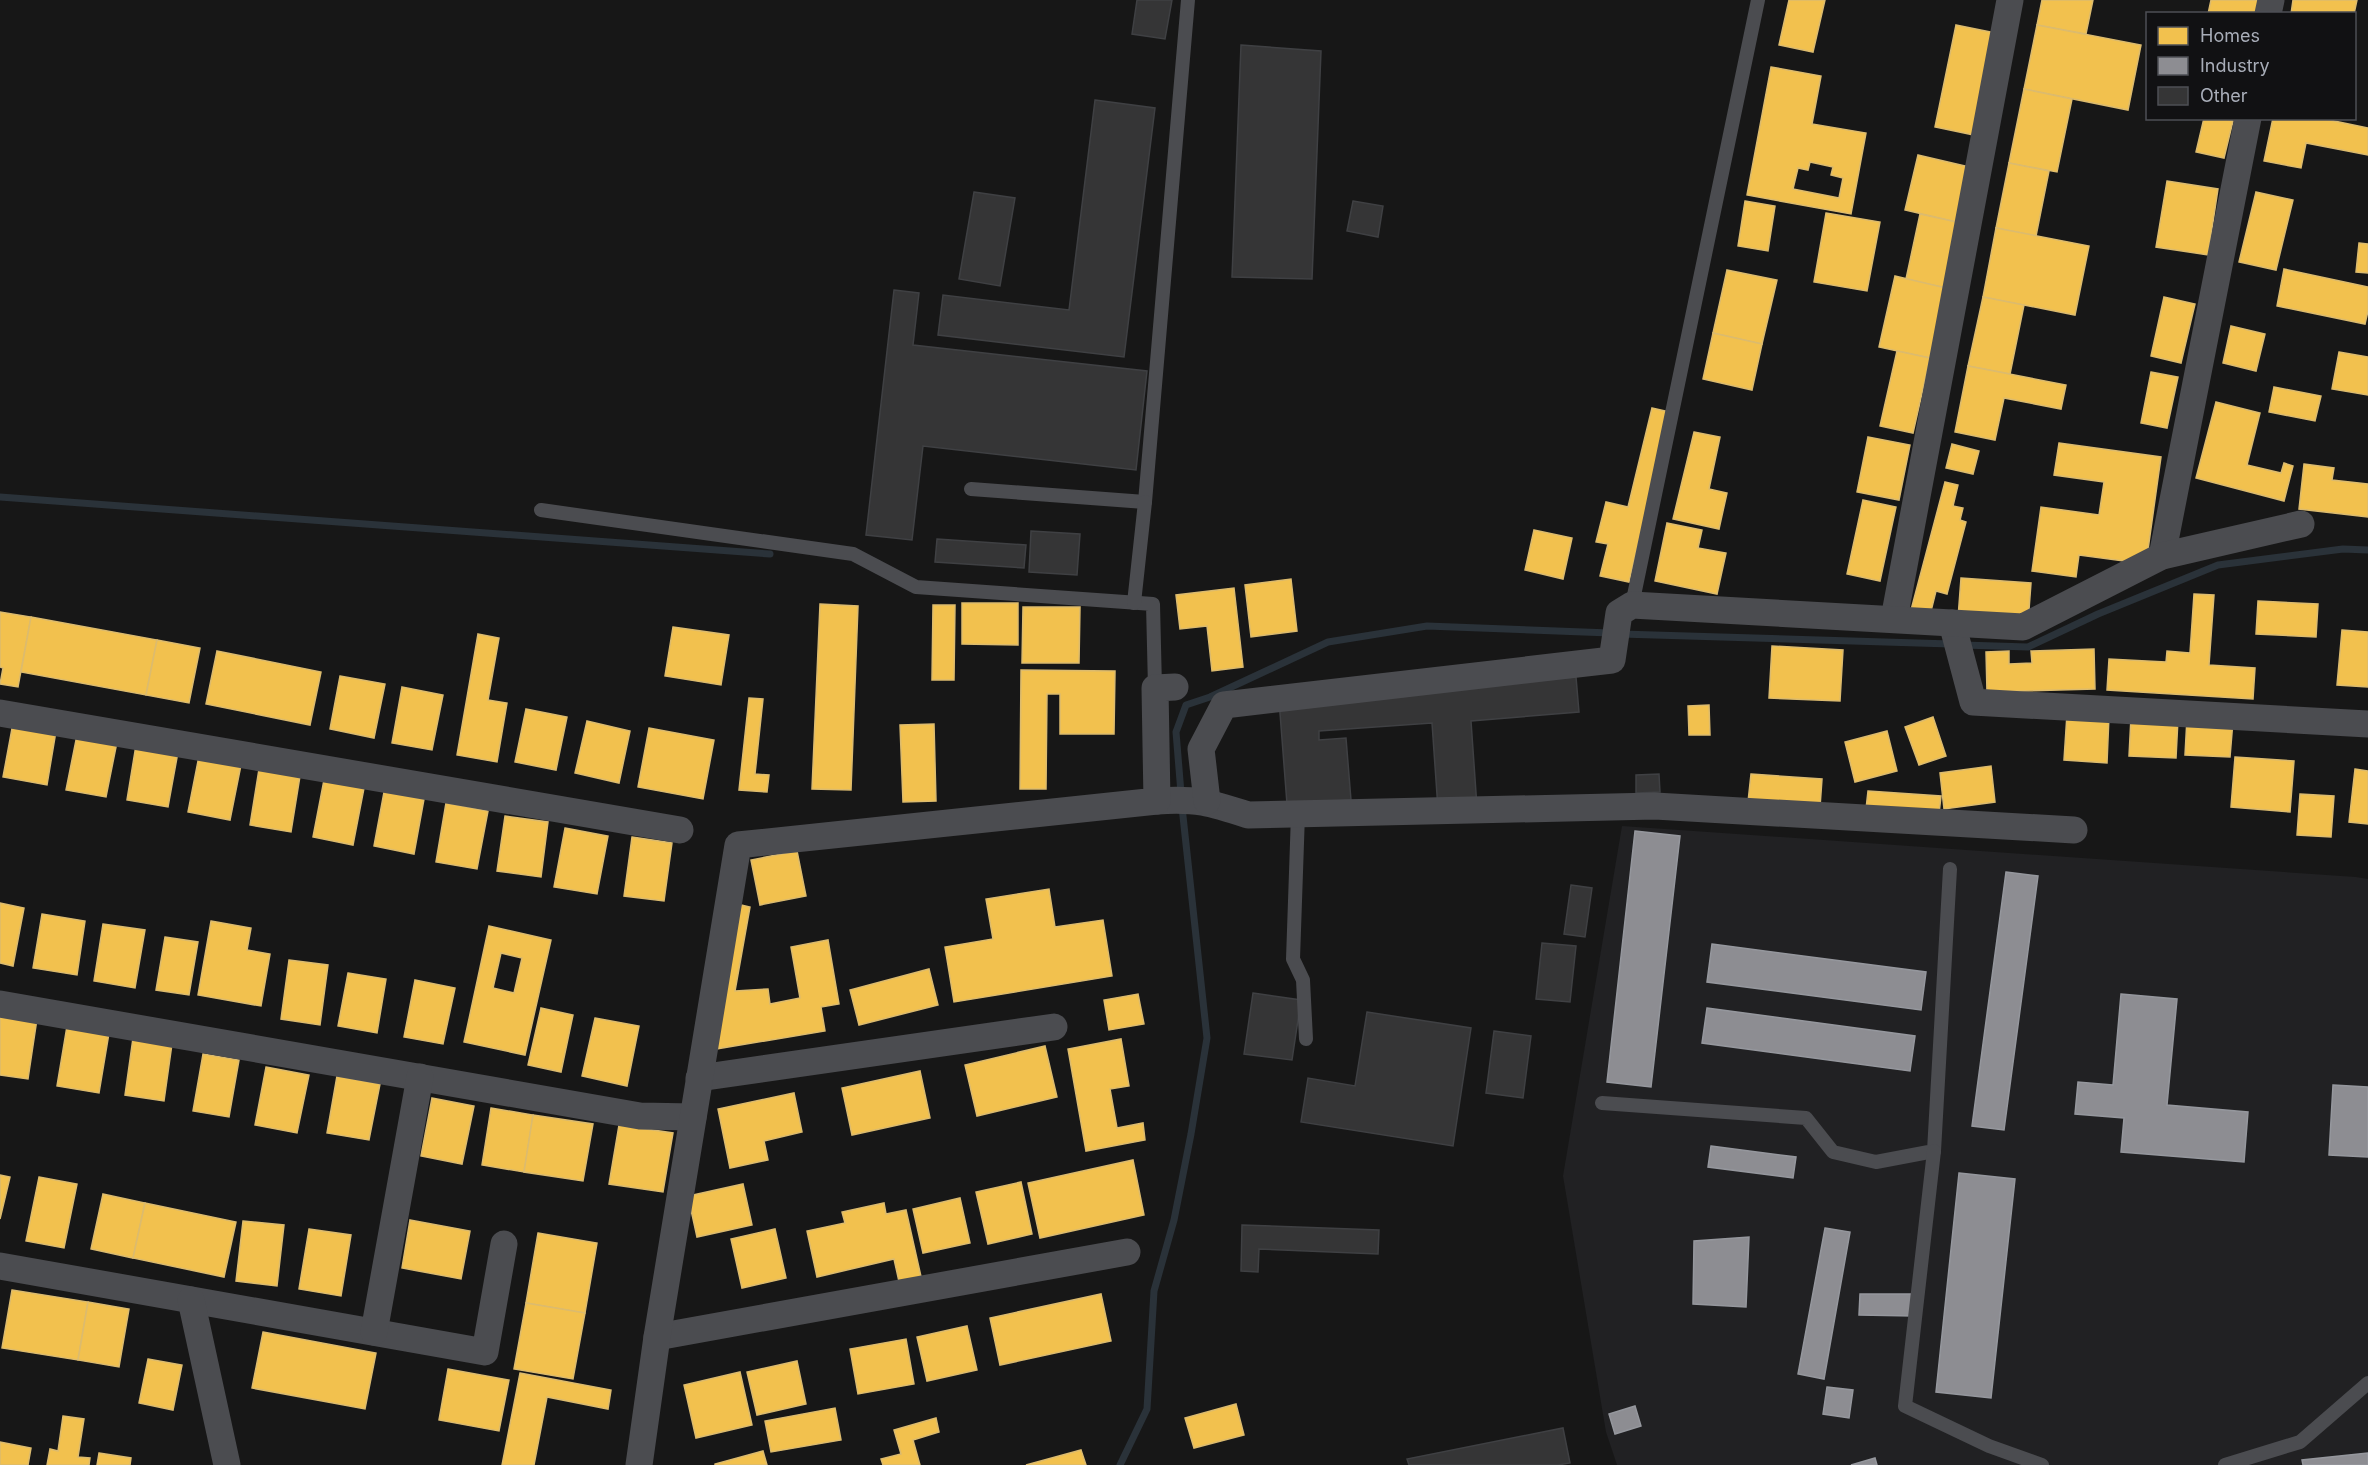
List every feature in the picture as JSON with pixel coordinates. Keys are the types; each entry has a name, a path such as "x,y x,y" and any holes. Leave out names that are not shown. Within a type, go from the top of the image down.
{"street":[{"path":"1894,619 2010,0"},
{"path":"2162,556 2248,120"},
{"path":"1207,801 1201,749 1224,705 1612,660 1619,613 1632,605 1894,619 1955,637 2023,627 2162,556 2301,524"},
{"path":"1955,637 1974,702 2368,724"},
{"path":"1157,801 1165,688"},
{"path":"0,713 680,830"},
{"path":"639,1465 657,1337 738,845 1181,799 1207,801 1248,815 1655,806 2074,830"},
{"path":"0,1004 640,1116 693,1117"},
{"path":"699,1078 1054,1027"},
{"path":"374,1332 420,1077"},
{"path":"0,1266 485,1352 504,1244"},
{"path":"657,1337 1127,1252"},
{"path":"191,1300 227,1465"}],"lane":[{"path":"1134,603 1145,502 1188,0"},
{"path":"1632,605 1758,0"},
{"path":"971,489 1145,502"},
{"path":"541,510 853,554 916,587 1153,604 1165,688"},
{"path":"1298,814 1293,959 1303,980 1306,1039"},
{"path":"1950,870 1934,1151 1905,1406 1989,1446 2042,1465"},
{"path":"1602,1103 1806,1118 1833,1152 1876,1162 1934,1151"},
{"path":"2225,1465 2300,1442 2368,1383"}],"shaded area":[{"path":"1622,826 2368,879 2368,1465 1617,1465 1606,1432 1563,1176"}],"building: Homes":[{"path":"1789,0 1825,0 1813,52 1779,45"},
{"path":"2042,0 2093,0 2086,34 2037,25"},
{"path":"2211,0 2259,0 2256,12 2208,12"},
{"path":"2293,0 2357,0 2354,12 2291,12"},
{"path":"1956,25 1996,33 1974,135 1935,127"},
{"path":"2037,25 2141,45 2128,110 2024,89"},
{"path":"1771,67 1821,76 1812,124 1866,133 1851,214 1747,195","holes":["1810,162 1833,167 1831,175 1843,178 1839,198 1793,189 1798,168 1808,170"]},
{"path":"2024,89 2072,99 2057,172 2009,163"},
{"path":"2204,120 2233,121 2224,158 2196,152"},
{"path":"2273,120 2330,120 2368,128 2368,155 2306,143 2301,168 2264,161"},
{"path":"1918,155 1974,168 1961,223 1905,210"},
{"path":"2009,163 2049,171 2036,236 1996,228"},
{"path":"2167,181 2218,189 2208,255 2156,247"},
{"path":"2256,192 2293,200 2276,270 2239,262"},
{"path":"1745,201 1775,206 1768,251 1738,246"},
{"path":"1826,213 1880,222 1867,291 1814,282"},
{"path":"1920,214 1961,223 1946,288 1906,279"},
{"path":"1996,228 2089,246 2075,315 1983,297"},
{"path":"2359,243 2368,244 2368,273 2356,272"},
{"path":"2284,269 2368,287 2368,311 2365,324 2277,306"},
{"path":"1727,270 1777,280 1762,344 1713,333"},
{"path":"1895,276 1946,288 1930,358 1879,347"},
{"path":"1983,297 2024,305 2010,374 1968,366"},
{"path":"2164,297 2195,304 2181,363 2151,356"},
{"path":"2231,326 2265,334 2256,371 2223,363"},
{"path":"1713,333 1762,344 1752,390 1703,379"},
{"path":"1897,351 1930,358 1913,433 1880,426"},
{"path":"2339,352 2368,357 2368,395 2332,389"},
{"path":"1968,366 2066,385 2061,409 2004,398 1995,440 1955,432"},
{"path":"2151,372 2178,377 2167,428 2141,423"},
{"path":"2274,387 2321,396 2315,421 2269,412"},
{"path":"2216,402 2260,413 2247,465 2281,473 2284,463 2293,466 2284,501 2196,478"},
{"path":"1652,408 1670,412 1629,582 1600,576 1608,544 1596,542 1606,502 1628,507"},
{"path":"1694,432 1720,437 1709,489 1727,493 1719,529 1673,519"},
{"path":"1868,437 1910,445 1899,500 1857,492"},
{"path":"2059,443 2161,457 2146,564 2079,555 2076,577 2032,571 2041,507 2099,515 2104,482 2054,475"},
{"path":"1952,444 1979,451 1973,474 1946,468"},
{"path":"2304,464 2334,468 2332,480 2368,484 2368,517 2299,509"},
{"path":"1945,482 1958,485 1953,506 1963,508 1960,520 1966,522 1947,594 1936,591 1930,615 1911,610"},
{"path":"1863,500 1896,507 1880,581 1847,574"},
{"path":"1667,523 1702,530 1698,548 1726,553 1717,594 1655,581"},
{"path":"1534,530 1572,538 1563,579 1525,570"},
{"path":"1961,578 2031,583 2028,623 1958,618"},
{"path":"1291,579 1297,631 1251,637 1245,585"},
{"path":"1234,588 1243,667 1212,671 1207,626 1180,629 1176,595"},
{"path":"2194,594 2214,595 2209,665 2255,668 2253,699 2107,690 2109,659 2166,662 2167,651 2190,653"},
{"path":"2258,601 2318,604 2316,637 2256,634"},
{"path":"962,603 1018,603 1018,645 962,644"},
{"path":"820,604 858,606 851,790 812,789"},
{"path":"933,605 955,605 954,680 932,680"},
{"path":"1023,607 1080,607 1079,663 1022,663"},
{"path":"0,612 31,617 18,687 0,684 3,668 0,667"},
{"path":"31,617 157,640 146,695 21,672"},
{"path":"673,627 729,635 721,685 665,676"},
{"path":"2342,630 2368,632 2368,687 2337,685"},
{"path":"478,634 499,638 488,700 507,703 497,762 457,755"},
{"path":"157,640 200,648 189,703 146,695"},
{"path":"1772,646 1843,650 1840,701 1769,698"},
{"path":"2094,649 2095,689 1987,692 1986,652 2009,651 2009,664 2032,663 2031,651"},
{"path":"217,651 321,672 310,725 206,704"},
{"path":"1021,670 1115,671 1114,734 1060,734 1060,694 1047,694 1046,789 1020,789"},
{"path":"340,676 385,684 374,738 330,729"},
{"path":"402,687 443,695 432,750 392,743"},
{"path":"749,698 763,699 755,774 769,775 767,792 739,790"},
{"path":"1709,705 1710,735 1689,735 1688,706"},
{"path":"526,709 567,717 556,770 515,762"},
{"path":"2067,714 2109,716 2107,763 2064,760"},
{"path":"1933,717 1946,756 1919,765 1905,727"},
{"path":"2131,717 2178,719 2176,758 2129,756"},
{"path":"2187,718 2233,721 2230,757 2185,755"},
{"path":"587,721 630,731 619,783 575,773"},
{"path":"13,723 56,731 47,785 3,777"},
{"path":"934,724 936,801 903,802 900,725"},
{"path":"649,728 714,740 703,799 638,787"},
{"path":"1887,731 1897,771 1855,782 1845,742"},
{"path":"77,735 117,742 106,797 66,790"},
{"path":"136,745 178,752 168,807 127,800"},
{"path":"199,756 241,765 230,820 188,812"},
{"path":"2235,757 2294,761 2290,812 2231,807"},
{"path":"1991,766 1995,802 1944,809 1940,773"},
{"path":"259,769 300,776 291,832 250,825"},
{"path":"2355,769 2368,771 2368,824 2349,822"},
{"path":"1751,774 1822,779 1820,807 1748,802"},
{"path":"324,780 364,788 353,845 313,837"},
{"path":"1868,791 1941,796 1939,814 1866,809"},
{"path":"384,792 424,799 414,854 374,846"},
{"path":"2300,794 2334,796 2331,837 2297,835"},
{"path":"446,803 488,811 477,869 436,862"},
{"path":"505,816 548,822 541,877 497,871"},
{"path":"565,828 608,836 597,894 554,887"},
{"path":"632,837 672,843 664,901 624,896"},
{"path":"797,851 806,896 760,905 751,860"},
{"path":"1049,889 1055,927 1103,920 1112,976 954,1002 945,947 993,939 986,899"},
{"path":"0,903 24,908 13,966 0,963"},
{"path":"737,904 750,907 735,991 768,989 770,1004 800,998 791,947 828,940 839,1004 821,1007 825,1031 716,1049"},
{"path":"42,914 85,921 77,975 33,968"},
{"path":"211,921 251,928 247,950 270,954 261,1006 198,995"},
{"path":"103,924 145,930 135,988 94,981"},
{"path":"489,926 551,940 525,1055 464,1042","holes":["501,953 522,958 514,993 493,988"]},
{"path":"165,937 198,942 189,995 156,990"},
{"path":"289,960 328,965 320,1025 281,1019"},
{"path":"929,969 938,1005 859,1025 850,990"},
{"path":"348,973 386,979 377,1033 338,1026"},
{"path":"415,980 455,988 443,1044 404,1037"},
{"path":"1138,994 1144,1024 1109,1030 1104,1000"},
{"path":"541,1008 573,1015 561,1072 528,1065"},
{"path":"0,1014 37,1019 28,1079 0,1075"},
{"path":"595,1018 639,1026 627,1086 582,1076"},
{"path":"67,1026 109,1033 99,1093 57,1086"},
{"path":"133,1038 172,1044 164,1101 125,1095"},
{"path":"1121,1039 1129,1086 1110,1089 1117,1128 1143,1123 1145,1140 1086,1151 1068,1049"},
{"path":"1045,1046 1057,1097 977,1116 965,1065"},
{"path":"203,1054 239,1060 229,1117 193,1111"},
{"path":"266,1067 309,1075 297,1133 255,1125"},
{"path":"920,1071 930,1118 852,1135 842,1088"},
{"path":"337,1076 380,1084 369,1140 327,1133"},
{"path":"794,1093 802,1132 764,1141 768,1160 730,1168 718,1109"},
{"path":"432,1098 474,1106 462,1164 421,1156"},
{"path":"491,1108 533,1115 524,1172 482,1165"},
{"path":"533,1115 593,1124 583,1181 524,1172"},
{"path":"619,1125 673,1133 663,1192 609,1184"},
{"path":"1133,1160 1144,1215 1040,1238 1028,1183"},
{"path":"0,1175 10,1177 0,1219"},
{"path":"39,1177 77,1184 64,1248 26,1241"},
{"path":"1021,1182 1032,1234 988,1244 976,1192"},
{"path":"743,1184 752,1225 697,1237 688,1196"},
{"path":"103,1194 145,1203 133,1258 91,1249"},
{"path":"960,1198 970,1243 923,1253 913,1209"},
{"path":"145,1203 236,1222 224,1277 133,1258"},
{"path":"884,1203 886,1214 906,1210 922,1281 900,1286 894,1259 817,1277 807,1231 845,1223 842,1212"},
{"path":"410,1220 470,1231 461,1279 402,1268"},
{"path":"243,1221 284,1225 277,1286 236,1281"},
{"path":"309,1229 351,1235 341,1296 299,1289"},
{"path":"775,1229 786,1278 742,1288 731,1239"},
{"path":"538,1233 597,1243 585,1313 526,1303"},
{"path":"12,1290 88,1302 78,1360 2,1348"},
{"path":"1101,1294 1111,1341 1000,1365 990,1318"},
{"path":"88,1302 129,1309 119,1367 78,1360"},
{"path":"526,1303 585,1313 573,1379 514,1369"},
{"path":"967,1326 977,1370 927,1381 917,1337"},
{"path":"263,1332 376,1353 365,1409 252,1388"},
{"path":"906,1339 914,1384 858,1394 850,1349"},
{"path":"148,1359 182,1365 173,1410 139,1403"},
{"path":"797,1361 806,1404 757,1415 747,1372"},
{"path":"448,1369 509,1380 499,1431 439,1420"},
{"path":"740,1372 752,1425 696,1438 684,1385"},
{"path":"520,1373 611,1390 608,1409 547,1397 534,1465 502,1465"},
{"path":"1236,1404 1244,1435 1194,1448 1185,1418"},
{"path":"835,1408 841,1440 771,1452 765,1421"},
{"path":"63,1416 84,1419 78,1457 90,1458 89,1465 47,1465 50,1449 58,1451"},
{"path":"936,1418 939,1432 913,1440 920,1465 883,1465 881,1459 901,1454 894,1430"},
{"path":"0,1442 31,1448 28,1465 0,1465"},
{"path":"1081,1450 1086,1465 1026,1465"},
{"path":"763,1451 767,1465 715,1465 715,1464"},
{"path":"99,1453 131,1458 130,1465 97,1465"}],"building: Industry":[{"path":"1635,831 1680,836 1651,1087 1607,1082"},
{"path":"2006,872 2038,876 2004,1130 1972,1126"},
{"path":"1712,944 1926,972 1921,1010 1707,982"},
{"path":"2121,994 2177,999 2167,1105 2248,1112 2244,1162 2121,1152 2124,1118 2075,1114 2078,1082 2113,1085"},
{"path":"1707,1008 1915,1036 1910,1071 1702,1043"},
{"path":"2333,1085 2368,1087 2368,1157 2329,1155"},
{"path":"1711,1146 1796,1157 1793,1178 1708,1167"},
{"path":"1959,1173 2015,1179 1991,1398 1936,1392"},
{"path":"1825,1228 1850,1232 1824,1379 1798,1374"},
{"path":"1749,1237 1746,1307 1693,1304 1694,1241"},
{"path":"1860,1294 1913,1294 1913,1316 1859,1315"},
{"path":"1827,1387 1853,1390 1849,1418 1823,1414"},
{"path":"1635,1406 1641,1426 1615,1434 1609,1414"},
{"path":"2368,1453 2368,1465 2303,1465 2302,1460"},
{"path":"1875,1458 1877,1465 1851,1465"}],"building: Other":[{"path":"1137,0 1172,0 1165,39 1132,34"},
{"path":"1241,45 1321,51 1312,279 1232,277"},
{"path":"1095,100 1155,108 1124,357 938,335 943,295 1069,310"},
{"path":"974,192 1015,198 1000,286 959,279"},
{"path":"1353,201 1383,206 1378,237 1347,231"},
{"path":"894,290 919,293 913,345 1147,371 1136,470 923,446 912,540 866,535"},
{"path":"1031,531 1080,534 1077,575 1029,572"},
{"path":"937,539 1026,545 1024,568 935,562"},
{"path":"1576,677 1579,712 1471,721 1477,807 1438,809 1432,723 1319,731 1319,740 1346,738 1351,800 1287,804 1279,700"},
{"path":"1659,774 1660,792 1636,793 1636,775"},
{"path":"1571,885 1592,888 1585,937 1564,934"},
{"path":"1542,943 1576,946 1570,1002 1536,999"},
{"path":"1253,993 1301,1000 1292,1060 1244,1054"},
{"path":"1367,1012 1471,1028 1453,1146 1301,1122 1308,1078 1355,1086"},
{"path":"1494,1031 1531,1036 1523,1098 1486,1093"},
{"path":"1242,1225 1379,1230 1378,1254 1259,1249 1258,1272 1241,1271"},
{"path":"1563,1428 1570,1463 1558,1465 1409,1465 1407,1459"}],"waterway":[{"path":"0,497 770,554"},
{"path":"1963,645 2028,647 2098,614 2218,565 2343,549 2368,550"},
{"path":"1181,793 1176,732 1186,705 1210,697 1328,642 1427,626 1610,633"},
{"path":"1621,634 1951,644"},
{"path":"1120,1465 1147,1409 1154,1291 1174,1220 1207,1038 1182,807"}]}
